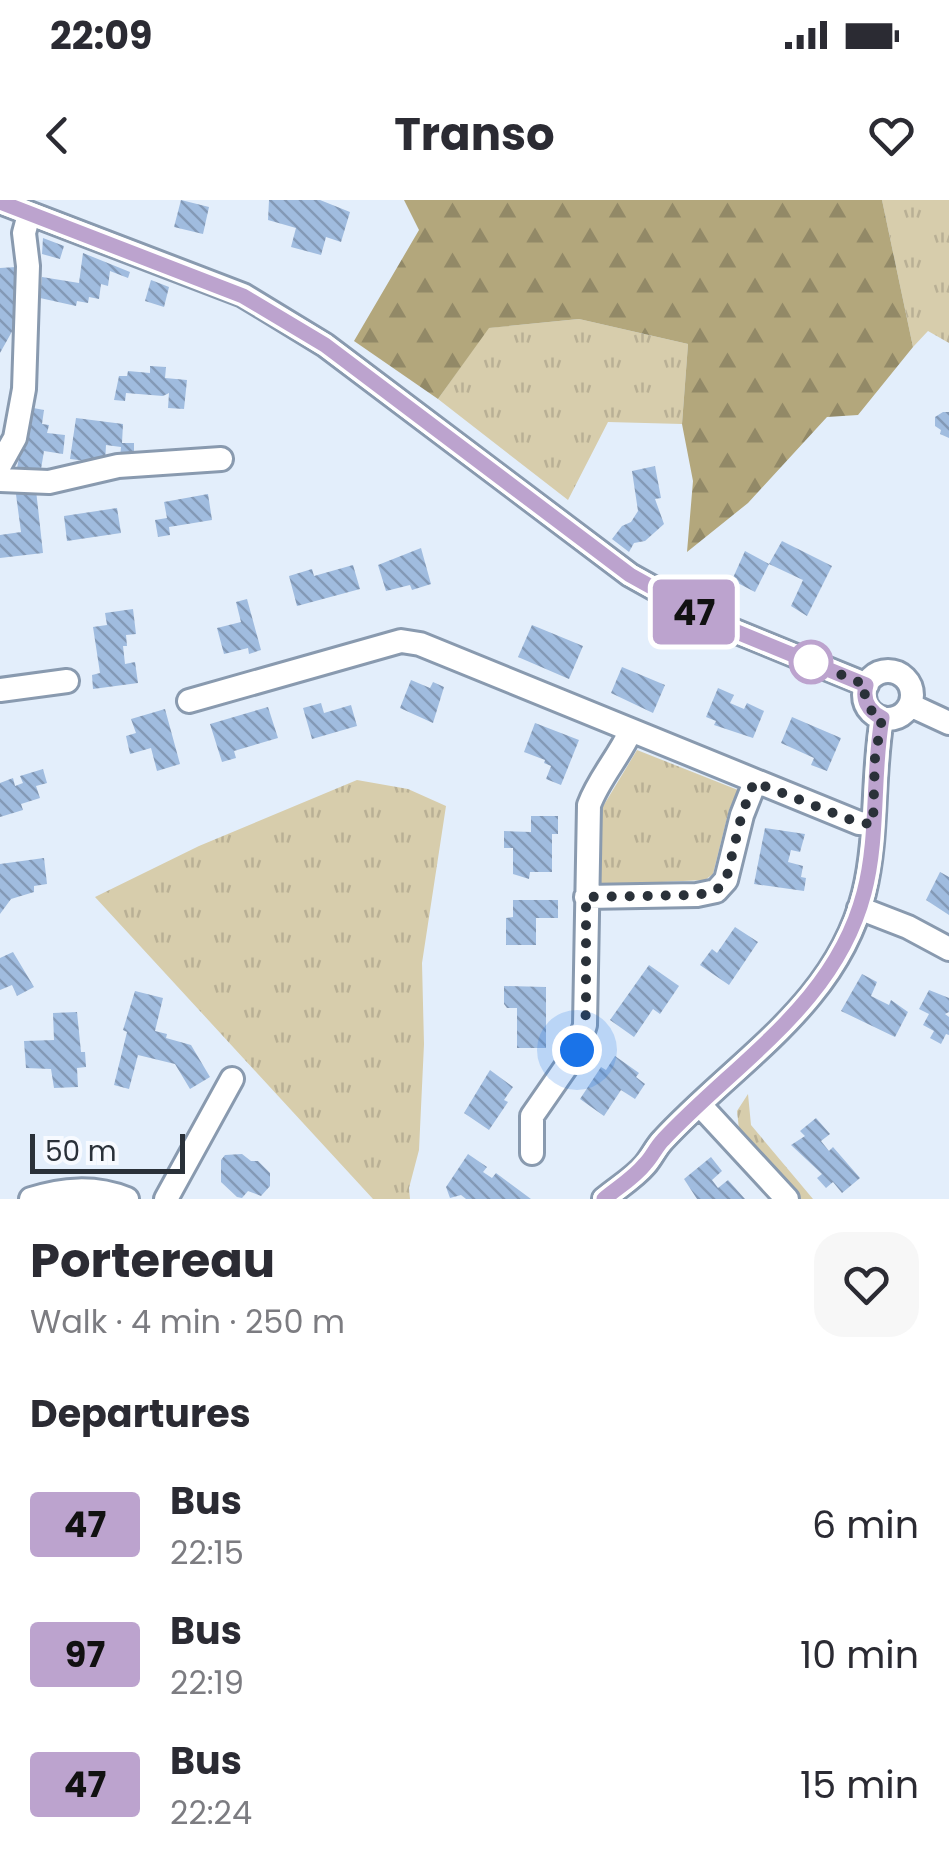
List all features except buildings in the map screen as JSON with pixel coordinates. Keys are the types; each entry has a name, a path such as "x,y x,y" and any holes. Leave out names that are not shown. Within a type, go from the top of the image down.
{"street":[{"path":"0,202 243,296 325,345 630,575 720,625 866,685"},
{"path":"0,465 16,438 24,389 28,266 24,233 30,214"},
{"path":"0,480 49,482 118,466 221,458"},
{"path":"189,701 402,641 420,644 754,782 850,820 873,824"},
{"path":"878,673 902,675 911,688 910,704 895,718 882,718 868,708 866,685 878,673"},
{"path":"0,690 67,681"},
{"path":"910,704 949,723"},
{"path":"604,1199 643,1167 662,1140 767,1046 838,958 868,874 875,758 882,718"},
{"path":"532,1153 532,1116 577,1050 585,1025 589,805 631,730"},
{"path":"586,897 697,895 716,891 726,880 754,782"},
{"path":"859,908 949,949"},
{"path":"166,1199 232,1079"},
{"path":"700,1106 786,1199"},
{"path":"30,1199 84,1189 126,1199"}],"green space":[{"path":"404,200 882,200 913,347 858,415 827,417 748,503 687,552 693,481 682,424 688,344 579,319 489,328 438,399 354,341 419,230"},
{"path":"882,200 949,200 949,343 928,331 913,347"},
{"path":"579,319 688,344 682,424 608,422 568,500 438,399 488,328"},
{"path":"637,750 738,790 713,874 705,880 597,885 599,813"},
{"path":"357,780 408,789 446,806 422,963 424,1044 419,1150 410,1199 373,1199 95,897 199,846"},
{"path":"748,1094 751,1125 813,1199 797,1199 739,1129 737,1111"}],"bus line":[{"name":"47","path":"0,202 243,296 287,320 630,575 720,625 866,685 868,708 882,718 875,758 868,874 850,935 822,980 767,1046 662,1140 643,1167 604,1199"}],"route":[{"path":"577,1050 586,1009 586,897 697,895 716,891 726,880 754,782 859,823 873,824 875,758 882,718 868,708 866,685 794,655 811,662"}]}
